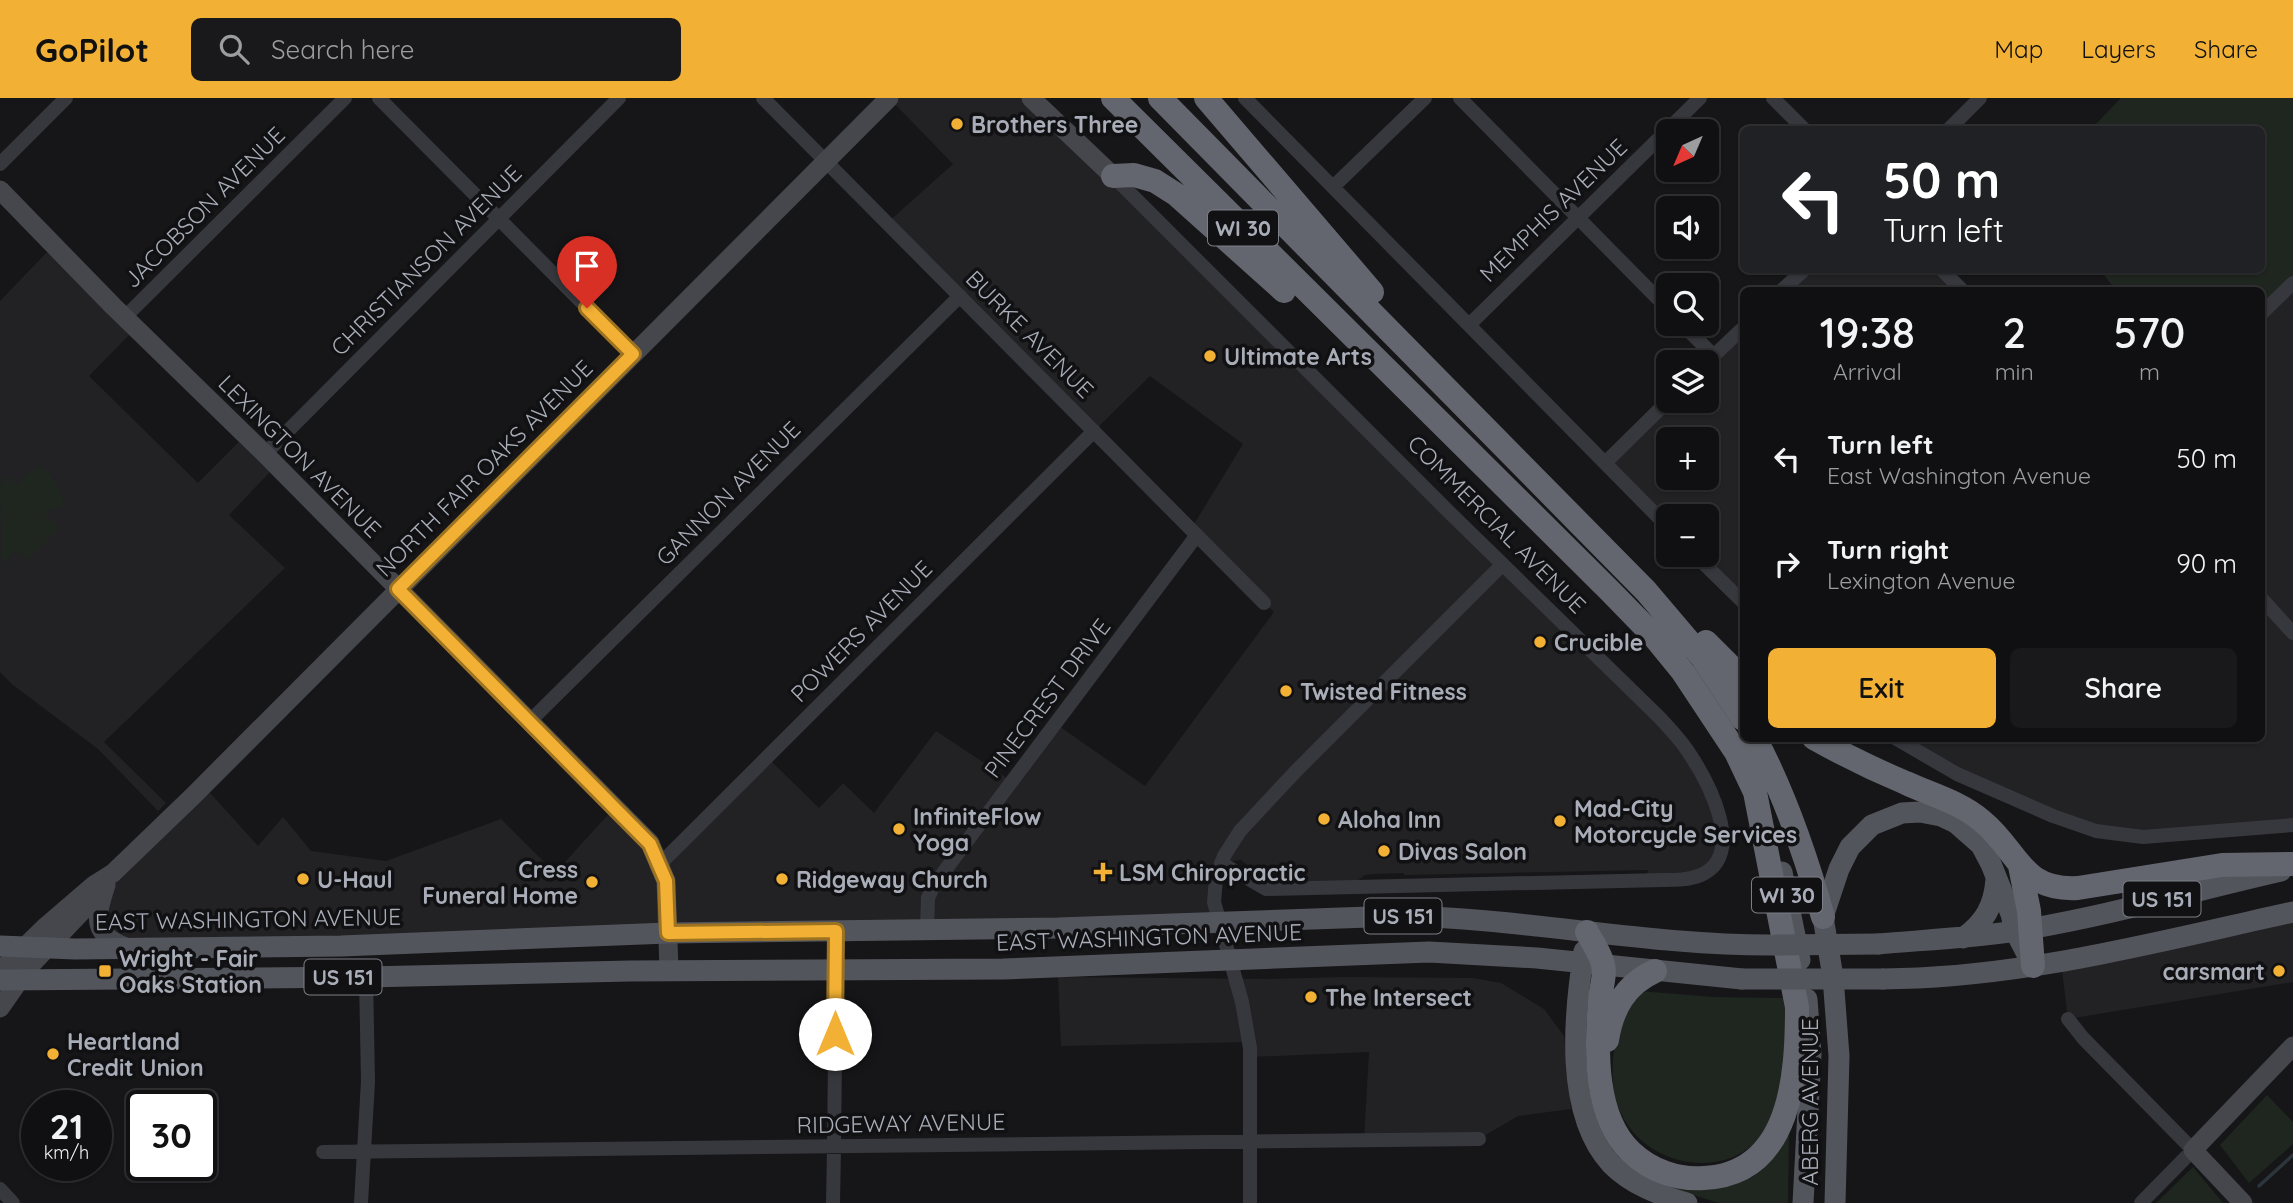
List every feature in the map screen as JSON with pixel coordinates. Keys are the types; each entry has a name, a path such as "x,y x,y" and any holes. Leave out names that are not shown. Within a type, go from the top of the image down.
{"highway":[{"name":"WI 30","path":"1113,98 1652,634 1683,672 1737,752 1755,793"},
{"name":"WI 30","path":"1160,98 1646,591 1702,657 1740,714"},
{"path":"1206,98 1383,304 1405,346"},
{"path":"1113,176 1134,175 1154,181 1177,195 1534,514"},
{"path":"1646,591 1698,634 1740,676"},
{"name":"WI 30","path":"1757,742 1808,860 1823,918"},
{"path":"1822,742 1896,779 1962,806 1999,836 2020,866 2047,885 2064,889 2222,865 2293,866"},
{"path":"1587,932 1599,1014 1598,1050 1605,1110 1615,1133 1640,1160 1670,1175 1696,1179 1736,1171 1760,1154 1777,1134 1784,1119 1797,1037 1797,1007 1782,919 1755,793"},
{"path":"2020,866 2026,891 2023,930 2033,966"},
{"path":"1601,1075 1615,1010 1632,985 1655,971"}],"main road":[{"name":"ABERG AVENUE","path":"1755,793 1776,846 1792,914 1807,1000 1811,1054 1803,1203"},
{"path":"1823,918 1839,869 1850,848 1872,825 1902,813 1920,812 1941,816 1956,823 1980,845 1991,864 2011,914 2023,930"},
{"name":"EAST WASHINGTON AVENUE","path":"0,946 341,946 668,933 927,930 1442,917 1672,942 1737,945 1878,944 1963,938 2023,930 2136,906 2293,866"},
{"path":"1963,938 1986,917 1994,901 1996,879"},
{"name":"EAST WASHINGTON AVENUE","path":"6,978 366,977 669,971 1003,969 1440,952 1537,958 1742,979 1883,979 1932,977 2033,966 2149,945 2293,912"},
{"name":"ABERG AVENUE","path":"1823,918 1833,977 1839,1056 1835,1203"},
{"path":"1593,964 1578,983 1577,1061 1579,1090 1592,1133 1604,1155 1630,1179 1661,1195 1687,1203"}],"street":[{"path":"0,164 65,98"},
{"name":"JACOBSON AVENUE","path":"124,318 345,98"},
{"path":"379,98 633,354"},
{"name":"CHRISTIANSON AVENUE","path":"265,454 619,98"},
{"name":"BURKE AVENUE","path":"763,98 1264,603"},
{"name":"NORTH FAIR OAKS AVENUE","path":"6,978 47,948 109,879 888,98"},
{"name":"COMMERCIAL AVENUE","path":"1031,98 1659,717 1686,748 1713,796 1724,845 1711,869 1688,879 1266,889 1221,863"},
{"path":"1245,98 1656,515"},
{"path":"1333,187 1425,98"},
{"path":"1460,98 1656,297"},
{"name":"MEMPHIS AVENUE","path":"1469,325 1700,98"},
{"path":"1773,98 1801,126"},
{"path":"1952,126 1980,98"},
{"name":"LEXINGTON AVENUE","path":"0,190 124,318 265,454 650,844 666,881 669,971"},
{"path":"1785,287 1801,273"},
{"path":"1945,273 1959,287"},
{"path":"2265,310 2293,283"},
{"name":"GANNON AVENUE","path":"529,722 960,296"},
{"path":"1719,351 1740,331"},
{"path":"1691,336 1702,350"},
{"path":"1605,463 1656,413"},
{"name":"POWERS AVENUE","path":"660,864 1094,431"},
{"name":"PINECREST DRIVE","path":"927,930 928,898 934,885 1197,535"},
{"path":"1250,1203 1250,1042 1214,896 1221,863 1233,840 1279,789 1502,565"},
{"path":"1707,567 1740,599"},
{"path":"2265,602 2293,633"},
{"path":"1901,742 1927,759 1983,786 2053,817 2096,831 2117,835 2180,835 2293,825"},
{"path":"109,879 97,915 99,929 110,940 129,948"},
{"name":"NORTH FAIR OAKS AVENUE","path":"6,978 23,947 94,885 109,879"},
{"path":"833,1203 836,1146 833,1099 836,931"},
{"path":"361,1203 368,1081 366,977"},
{"path":"0,1008 6,978"},
{"path":"2068,1019 2083,1038 2240,1199"},
{"path":"2141,1203 2293,1046"},
{"name":"RIDGEWAY AVENUE","path":"323,1152 1479,1139"},
{"path":"0,1189 13,1203"}],"shaded area":[{"path":"889,98 1031,98 1686,748 1721,823 1711,869 1645,880 1648,870 1404,873 1365,875 1357,881 1275,882 1262,877 1241,860 1221,862 1219,923 129,948 98,923 106,885 203,785 258,846 283,817 311,851 386,861 501,819 555,873 615,807 660,863 767,757 819,808 843,783 874,813 936,731 1013,782 1056,724 1145,786 1274,612 1191,529 1243,444 1150,376 1094,431 887,223 953,164"},
{"path":"2121,98 2293,98 2293,283 2265,310 2265,287 2116,287 2111,284 2102,273 2265,273 2265,126 2094,126"},
{"path":"49,250 131,333 89,376 198,483 239,442 270,472 229,515 285,568 104,742 166,803 158,811 98,749 13,685 0,672 0,301"},
{"path":"1801,273 1945,273 1959,287 1785,287"},
{"path":"2293,283 2293,825 2180,835 2096,831 1902,742 2265,742 2265,310"},
{"path":"1740,331 1740,599 1707,567 1719,567 1719,504 1656,504 1656,515 1605,463 1656,413 1719,413 1719,351"},
{"path":"42,466 62,495 63,507 43,512 59,528 27,560 16,550 2,565 0,485 9,476 17,485 27,474"},
{"path":"2293,912 2293,982 2068,1019 2061,962"},
{"path":"1058,977 1473,978 1501,983 1544,1009 1564,1036 1571,1109 1518,1116 1479,1139 1364,1140 1369,1052 1250,1057 1249,1042 1061,1046"},
{"path":"1639,991 1714,997 1787,998 1783,1094 1760,1138 1741,1153 1702,1163 1682,1161 1645,1143 1631,1129 1620,1111 1614,1092 1613,1059 1620,1023"},
{"path":"2267,1095 2293,1122 2293,1144 2249,1183 2220,1145"},
{"path":"1590,1102 1686,1188 1789,1131 1788,1203 1719,1203 1661,1185 1624,1163 1604,1141"},
{"path":"2193,1167 2223,1203 2156,1203"}],"waterway":[{"path":"2259,1186 2293,1155"}],"place":[{"name":"Brothers Three","path":"957,124"},
{"name":"Ultimate Arts","path":"1210,356"},
{"name":"Crucible","path":"1540,642"},
{"name":"Twisted Fitness","path":"1286,691"},
{"name":"Aloha Inn","path":"1324,819"},
{"name":"Mad-City Motorcycle Services","path":"1560,821"},
{"name":"InfiniteFlow Yoga","path":"899,829"},
{"name":"Divas Salon","path":"1384,851"},
{"name":"LSM Chiropractic","path":"1103,872"},
{"name":"U-Haul","path":"303,879"},
{"name":"Ridgeway Church","path":"782,879"},
{"name":"Cress Funeral Home","path":"592,882"},
{"name":"Wright - Fair Oaks Station","path":"105,971"},
{"name":"carsmart","path":"2279,971"},
{"name":"The Intersect","path":"1311,997"},
{"name":"Heartland Credit Union","path":"53,1054"}],"route":[{"path":"587,308 633,354 398,589 650,844 666,881 668,933 836,931 835,1034"}]}
